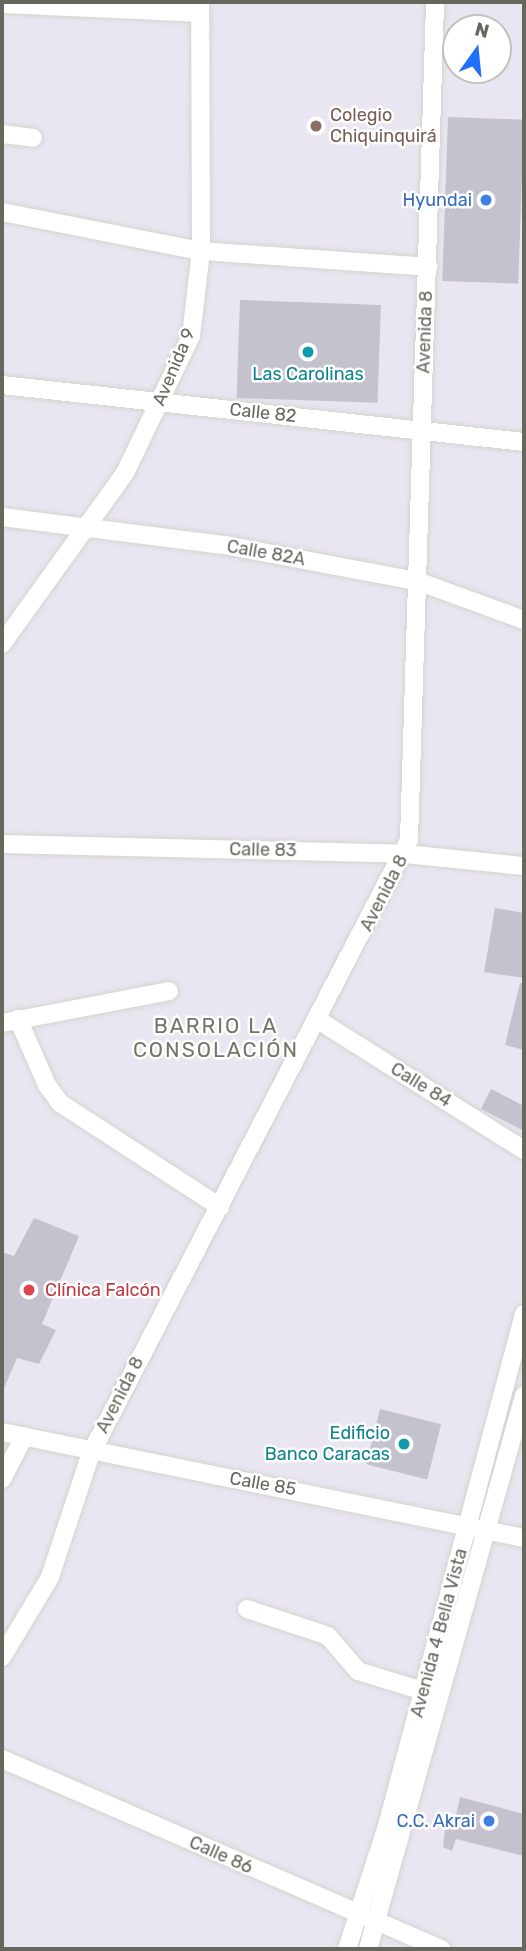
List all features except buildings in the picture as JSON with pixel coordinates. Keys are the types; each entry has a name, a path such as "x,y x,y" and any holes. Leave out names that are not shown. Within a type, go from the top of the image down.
{"street":[{"name":"Avenida 8","path":"2,1657 50,1577 91,1453 410,840 420,582 435,2"},
{"path":"2,4 200,7"},
{"name":"Avenida 9","path":"2,645 90,526 125,472 191,336 201,251 200,7"},
{"path":"2,134 33,138"},
{"path":"2,212 201,251 428,267"},
{"name":"Calle 82","path":"2,385 524,442"},
{"name":"Calle 82A","path":"2,517 225,545 420,582 524,620"},
{"name":"Calle 83","path":"2,844 405,854 524,866"},
{"path":"169,990 10,1021 47,1085 60,1102 220,1207"},
{"name":"Calle 84","path":"318,1020 524,1150"},
{"name":"Avenida 4 Bella Vista","path":"347,1949 360,1916 423,1690 524,1314"},
{"name":"Avenida 4 Bella Vista","path":"368,1949 489,1530 524,1396"},
{"name":"Calle 85","path":"2,1432 91,1453 524,1538"},
{"path":"2,1479 24,1437"},
{"path":"247,1609 328,1636 358,1671 423,1690"},
{"name":"Calle 86","path":"2,1759 377,1925 442,1949"}],"place":[{"name":"Colegio Chiquinquirá","path":"316,126"},
{"name":"Hyundai","path":"486,200"},
{"name":"Las Carolinas","path":"308,352"},
{"name":"Clínica Falcón","path":"29,1290"},
{"name":"Edificio Banco Caracas","path":"404,1444"},
{"name":"C.C. Akrai","path":"489,1821"}],"district":[{"name":"BARRIO LA CONSOLACIÓN","path":"216,1038"}]}
